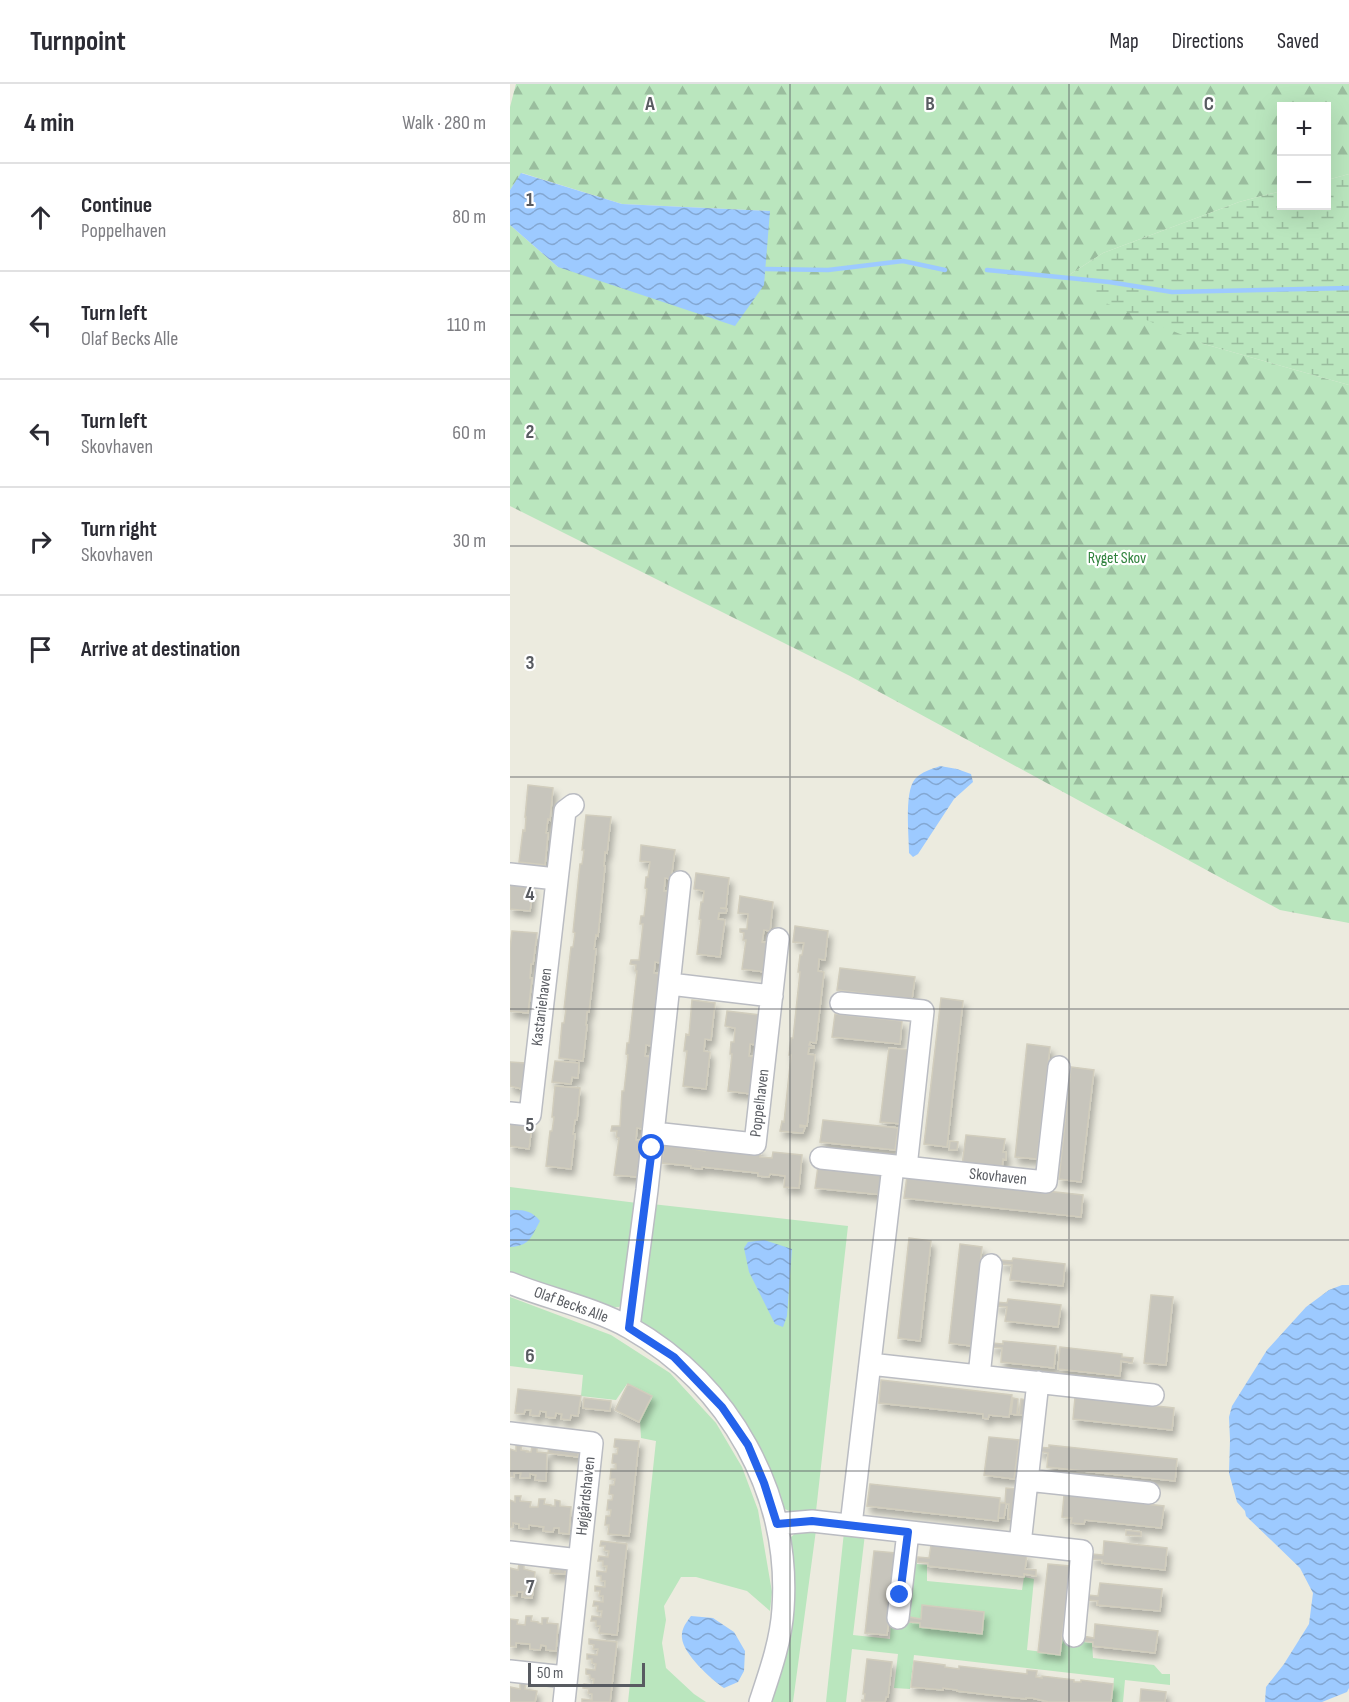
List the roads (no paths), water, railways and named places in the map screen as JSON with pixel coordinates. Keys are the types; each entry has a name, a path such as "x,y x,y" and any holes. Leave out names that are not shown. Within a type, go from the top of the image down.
{"street":[{"name":"Kastaniehaven","path":"510,1113 530,1115 565,811 573,805"},
{"path":"510,874 556,879"},
{"path":"629,1328 654,1133 680,882"},
{"name":"Poppelhaven","path":"654,1133 755,1144 778,939"},
{"path":"670,984 772,996"},
{"path":"841,1003 923,1011 870,1364 851,1526"},
{"name":"Skovhaven","path":"821,1158 1046,1182 1059,1067"},
{"path":"979,1376 991,1265"},
{"name":"Olaf Becks Alle","path":"510,1283 594,1312 629,1328 674,1357 722,1407 748,1445 764,1483 777,1524 784,1569 783,1611 775,1658 760,1702"},
{"path":"870,1364 1153,1395"},
{"path":"1020,1544 1038,1382"},
{"name":"Højgårdshaven","path":"510,1433 592,1443 564,1702"},
{"path":"1027,1480 1149,1493"},
{"path":"777,1524 812,1521 1082,1551 1074,1636"},
{"path":"898,1618 908,1532"},
{"path":"510,1552 579,1560"},
{"path":"510,1671 566,1677"}],"water":[{"path":"521,173 622,204 770,211 764,285 735,326 558,267 510,225 510,190"},
{"path":"940,766 971,774 973,782 954,799 918,854 913,857 909,853 909,794 915,779 920,774"},
{"path":"510,1210 527,1211 540,1221 526,1243 510,1247"},
{"path":"764,1240 792,1249 787,1316 783,1327 775,1324 749,1272 744,1248 748,1242"},
{"path":"1349,1285 1349,1688 1347,1692 1322,1702 1265,1702 1266,1687 1284,1664 1309,1624 1313,1593 1300,1568 1246,1516 1245,1511 1237,1502 1229,1473 1229,1417 1232,1406 1267,1350 1306,1307 1329,1290"},
{"path":"691,1616 713,1618 734,1632 745,1651 744,1671 738,1682 724,1688 705,1672 687,1651 682,1635 684,1626"}],"waterway":[{"path":"766,269 828,270 903,261 945,270"},
{"path":"987,270 1109,282 1172,292 1349,288"}],"park label":[{"name":"Ryget Skov","path":"1117,558"}]}
